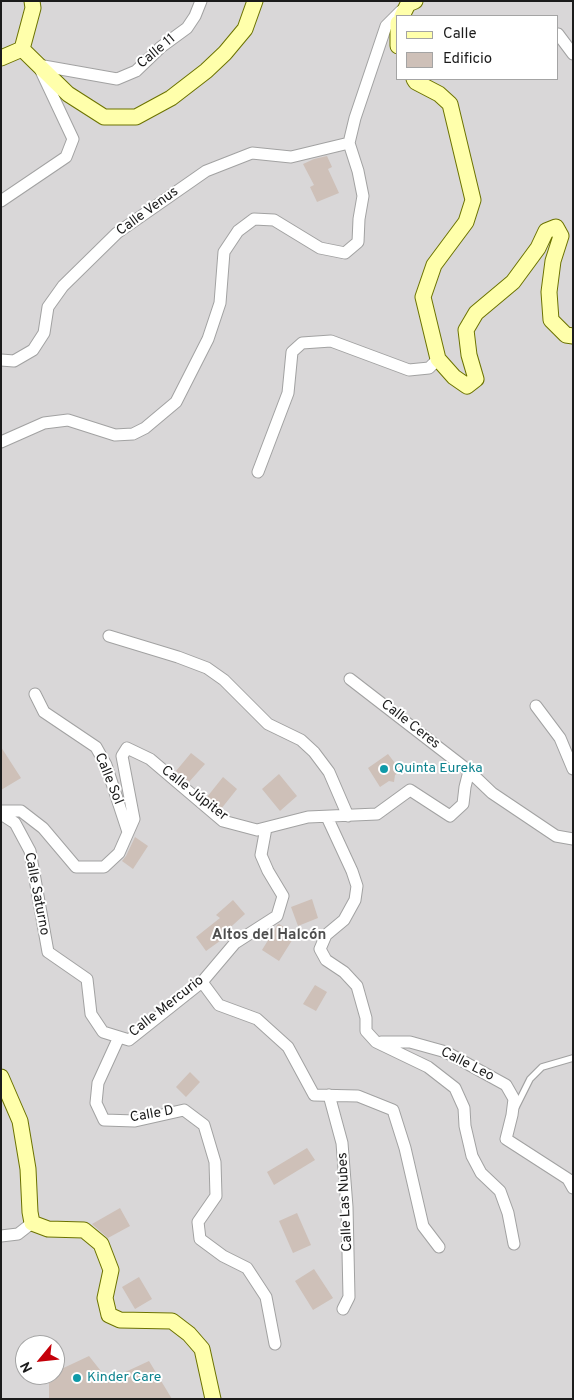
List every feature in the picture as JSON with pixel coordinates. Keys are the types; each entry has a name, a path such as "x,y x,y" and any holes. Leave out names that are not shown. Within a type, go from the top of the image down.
{"street":[{"path":"22,49 33,8 32,1"},
{"name":"Calle 11","path":"38,65 117,79 136,71 187,28 195,16 201,1"},
{"path":"22,49 68,94 104,117 136,117 171,98 206,71 225,53 245,29 256,1"},
{"path":"1,442 44,423 68,420 115,435 133,434 145,428 176,402 208,339 220,302 224,252 238,231 254,219 274,220 320,248 345,253 358,242 363,196 358,171 349,143 355,118 386,26 396,17"},
{"path":"559,35 573,54"},
{"path":"1,58 22,49"},
{"path":"1,201 66,157 73,138 38,65"},
{"path":"415,80 439,94 450,104 473,200 466,222 434,265 423,297 438,359 454,377 467,386 476,379 469,355 466,330 476,313 513,282 538,248 546,231 556,227 561,236 553,261 548,292 551,320 566,335 573,336"},
{"name":"Calle Venus","path":"1,360 14,361 33,350 44,333 48,307 53,300 64,286 117,233 206,172 252,153 291,157 349,143"},
{"path":"258,472 288,393 292,352 302,343 331,340 409,370 428,368 438,359"},
{"path":"109,636 207,668 224,680 268,724 301,740 314,752 329,772 348,816"},
{"name":"Calle Ceres","path":"350,679 470,771"},
{"name":"Calle Sol","path":"35,694 44,712 96,747 106,764 128,832"},
{"path":"536,706 560,738 573,769"},
{"name":"Calle Júpiter","path":"1,813 21,811 43,828 76,867 104,867 119,853 134,819 122,756 127,748 150,759 223,821 257,830 308,817 377,814 410,790 450,816 462,804 470,771"},
{"path":"470,771 492,793 556,836 573,839"},
{"name":"Calle Saturno","path":"1,813 15,824 30,851 48,952 87,979 91,1014 103,1032 119,1037"},
{"path":"327,817 357,886 355,900 344,920 326,935 320,949 326,960 344,972 357,986 366,1018 366,1031 376,1042 428,1067 455,1088 464,1108 465,1126 472,1156 481,1173 500,1191 508,1213 514,1244"},
{"name":"Calle Mercurio","path":"119,1037 129,1040 202,982 235,943 277,916 283,896 261,855 266,828"},
{"path":"556,836 573,831"},
{"path":"202,982 219,1005 257,1019 288,1047 314,1095 358,1096 393,1110 406,1148 423,1226 439,1247"},
{"name":"Calle D","path":"119,1037 98,1082 96,1103 104,1120 135,1121 184,1110 204,1124 215,1162 216,1196 198,1222 200,1239 223,1256 247,1268 266,1297 275,1344"},
{"name":"Calle Leo","path":"376,1042 410,1042 446,1052 506,1085 514,1099 506,1139 568,1179 573,1188"},
{"path":"1,1077 20,1121 28,1169 32,1223"},
{"name":"Calle Las Nubes","path":"329,1095 342,1142 347,1207 349,1296 343,1309"},
{"path":"1,1236 18,1234 32,1223"},
{"path":"32,1223 48,1229 84,1230 101,1244 111,1270 105,1298 109,1316 120,1320 172,1321 202,1349 213,1399"}],"lane":[{"path":"512,1115 530,1078 542,1067 573,1058"}],"shaded area":[{"path":"1,1 573,1 573,1399 1,1399"}],"building":[{"path":"327,156 332,167 328,169 339,193 317,202 310,187 314,185 303,164"},
{"path":"1,747 21,778 1,790"},
{"path":"191,753 205,764 189,782 176,771"},
{"name":"Quinta Eureka","path":"388,754 401,771 395,775 394,782 389,781 380,787 368,768"},
{"path":"279,774 297,796 280,811 262,789"},
{"path":"223,777 237,789 221,809 207,797"},
{"path":"135,837 148,846 133,869 122,861"},
{"path":"312,899 318,918 298,926 291,907"},
{"path":"233,900 245,914 222,935 224,938 206,951 196,937 220,918 216,915"},
{"path":"278,924 296,934 279,961 262,950"},
{"path":"315,985 327,992 316,1011 303,1004"},
{"path":"190,1072 200,1082 186,1097 176,1087"},
{"path":"307,1148 315,1160 274,1185 267,1172"},
{"path":"120,1208 130,1226 108,1238 92,1224"},
{"path":"297,1213 311,1245 293,1253 279,1221"},
{"path":"314,1269 333,1298 313,1310 295,1281"},
{"path":"139,1277 152,1299 135,1309 122,1287"},
{"name":"Kinder Care","path":"89,1356 108,1380 149,1361 172,1399 49,1399 49,1385 65,1385 65,1367"}],"place":[{"name":"Quinta Eureka","path":"384,769"},
{"name":"Kinder Care","path":"77,1378"}],"district":[{"name":"Altos del Halcón","path":"269,936"}]}
